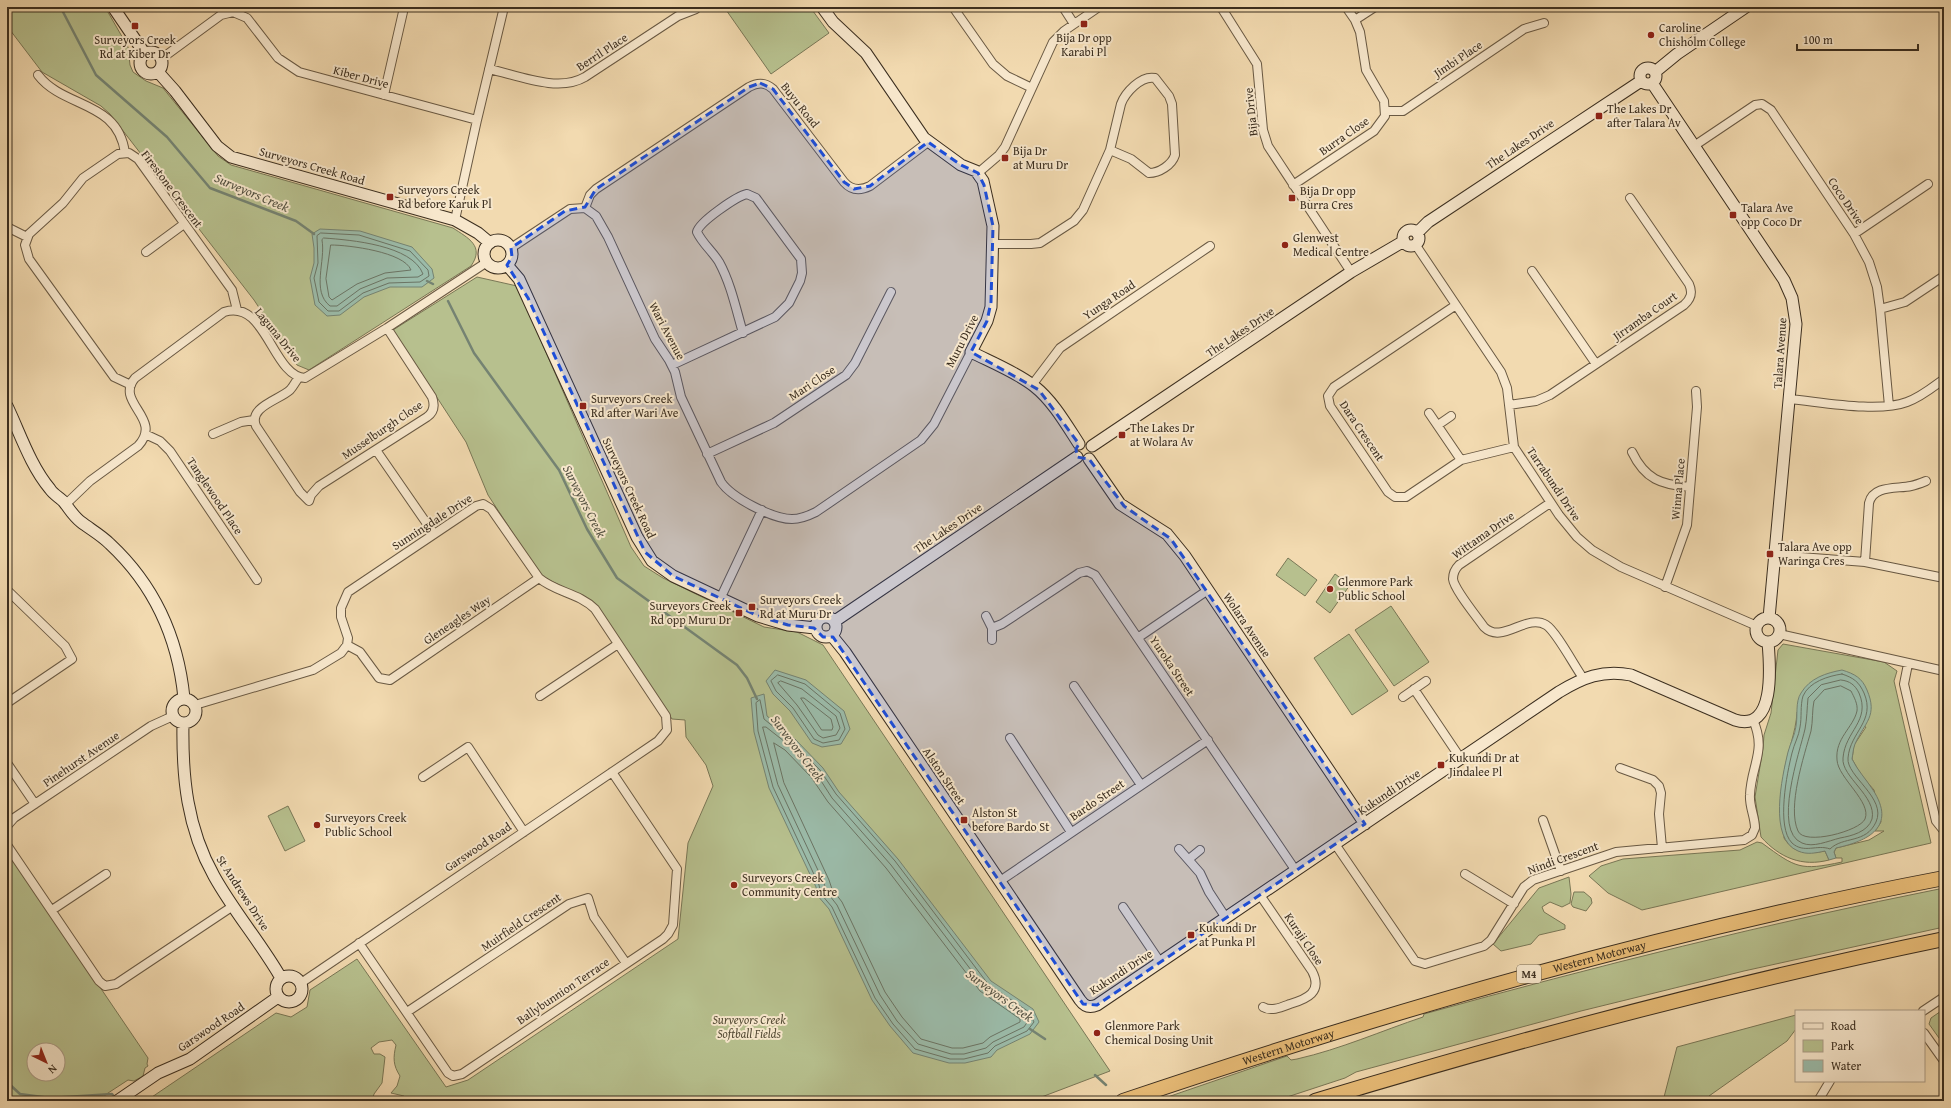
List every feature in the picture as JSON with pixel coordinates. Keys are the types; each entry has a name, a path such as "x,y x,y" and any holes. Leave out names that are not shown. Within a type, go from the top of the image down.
{"highway":[{"name":"Western Motorway","path":"1123,1101 1328,1033 1545,970 1711,928 1824,902 1944,878"},
{"path":"1315,1101 1468,1055 1634,1010 1799,970 1944,939"}],"street":[{"path":"113,7 145,54"},
{"path":"384,95 403,7"},
{"path":"455,220 504,7"},
{"path":"822,7 833,22 866,53 928,142 961,165 978,173 1002,151 1053,42 1074,24 1100,7"},
{"path":"953,7 993,64 1007,76 1032,88"},
{"path":"1063,7 1074,24"},
{"name":"Bija Drive","path":"1221,7 1257,64 1265,139 1272,154 1352,272"},
{"path":"1346,7 1355,20 1361,36 1364,66 1383,97 1386,111"},
{"path":"1355,20 1375,7"},
{"name":"The Lakes Drive","path":"1417,233 1435,217 1649,79 1677,54 1746,7"},
{"name":"Berril Place","path":"489,69 555,84 572,83 585,77 678,16 696,9"},
{"name":"Kiber Drive","path":"161,59 221,15 233,10 249,20 273,52 290,67 308,75 478,120"},
{"name":"Jimbi Place","path":"1386,111 1403,111 1524,29 1544,23"},
{"path":"154,53 161,59 162,66 158,72 148,74 142,70 141,60 145,54 154,53"},
{"name":"Surveyors Creek Road","path":"158,72 175,90 218,146 231,157 455,220 478,233 490,243"},
{"path":"38,75 51,88 107,117 121,136 126,153"},
{"path":"992,244 1040,243 1074,221 1083,210 1110,150 1124,97 1130,90 1144,80 1150,78 1156,79 1169,96 1172,104 1173,161 1157,172 1149,173 1131,159 1110,150"},
{"name":"Talara Avenue","path":"1649,79 1784,280 1790,292 1795,309 1796,324 1790,399 1769,618"},
{"name":"Buyu Road","path":"584,208 590,196 596,190 756,84 764,83 773,89 846,184 854,189 859,190 870,186 928,142"},
{"name":"Coco Drive","path":"1694,146 1753,106 1760,104 1764,105 1770,110 1854,234 1872,270 1880,309 1889,406"},
{"name":"Burra Close","path":"1293,186 1374,131 1382,121 1386,111"},
{"name":"Firestone Crescent","path":"27,237 63,203 83,178 115,155 126,153 138,159 232,290 237,310"},
{"name":"Muru Drive","path":"762,510 788,519 811,515 917,444 934,424 990,312 992,244 991,212 983,181 978,173"},
{"path":"1854,234 1928,184"},
{"path":"672,365 743,333 771,320 783,310 800,281 802,264 798,255 756,198 747,194 740,196 704,221 699,226 697,232 724,273 735,300 743,333"},
{"name":"Jirramba Court","path":"1509,405 1536,401 1546,397 1684,305 1691,296 1689,284 1630,198"},
{"path":"511,248 565,211 573,208 584,208"},
{"name":"Wari Avenue","path":"584,208 596,216 604,228 655,339 672,365 681,396 707,454 725,488 737,497 762,510"},
{"path":"146,252 184,224"},
{"path":"7,227 27,237 26,249 29,259 114,377 130,385 130,395 145,423 145,434 138,446 90,481 66,504"},
{"path":"1413,230 1417,233 1419,239 1415,244 1409,245 1404,241 1406,232 1413,230"},
{"path":"501,240 511,248 512,257 507,265 495,267 488,262 485,250 490,243 501,240"},
{"name":"The Lakes Drive","path":"1092,446 1352,272 1404,241"},
{"name":"Tarrabundi Drive","path":"1415,244 1501,372 1507,388 1514,447 1550,503 1573,532 1592,550 1621,567 1757,626"},
{"name":"Yunga Road","path":"1032,384 1060,348 1210,246"},
{"name":"Laguna Drive","path":"130,385 138,375 218,316 224,312 237,310 244,312 253,320 289,369 299,377 310,376 488,262"},
{"name":"Surveyors Creek Road","path":"507,265 519,278 645,552 652,561 672,576 721,597 758,616 788,625 815,628"},
{"path":"1532,271 1596,364"},
{"path":"1880,309 1905,302 1944,276"},
{"name":"Mari Close","path":"707,454 774,423 846,375 856,364 891,292"},
{"name":"Dara Crescent","path":"1456,305 1334,387 1330,391 1328,399 1330,406 1388,492 1392,496 1399,498 1406,496 1461,460 1514,447"},
{"name":"Musselburgh Close","path":"254,420 256,426 296,485 309,501 311,495 319,486 429,415 434,405 432,397 387,328"},
{"path":"971,352 1032,384 1051,403 1080,444"},
{"path":"213,434 241,422 254,420 258,411 290,390 299,377"},
{"path":"1790,399 1871,406 1889,406 1914,399 1944,379"},
{"name":"Winna Place","path":"1665,587 1687,525 1697,407 1696,390"},
{"path":"8,410 42,478 51,491 66,504 79,521 101,536 118,552 135,571 152,596 162,615 174,645 181,674 184,698"},
{"path":"1429,413 1461,460"},
{"path":"1438,426 1451,416"},
{"name":"Tanglewood Place","path":"145,434 160,441 170,451 257,580"},
{"path":"1085,442 1092,446 1093,455 1089,459 1084,460 1077,457 1076,448 1080,444 1085,442"},
{"path":"376,450 434,534"},
{"path":"1632,452 1638,466 1647,475 1672,485 1690,487"},
{"name":"The Lakes Drive","path":"835,621 1077,457"},
{"name":"Wolara Avenue","path":"1089,459 1120,504 1172,539 1366,824"},
{"path":"1865,562 1869,503 1872,496 1880,490 1912,486 1926,481"},
{"name":"Wittama Drive","path":"1550,503 1459,565 1454,572 1453,579 1455,585 1468,604 1484,627 1489,631 1499,632 1536,622 1547,626 1583,678"},
{"name":"Sunningdale Drive","path":"347,645 348,635 340,614 345,597 354,588 476,506 486,504 539,578 589,603 598,613 665,713 668,720 666,730"},
{"path":"721,597 762,510"},
{"path":"1775,555 1865,562 1944,578"},
{"name":"Yuroka Street","path":"992,628 1002,624 1079,573 1087,571 1098,577 1296,871"},
{"name":"Gleneagles Way","path":"347,645 362,654 379,678 388,682 539,578"},
{"path":"7,590 65,646 72,659 7,703"},
{"path":"1139,637 1208,590"},
{"path":"986,616 992,628 992,640"},
{"path":"822,617 829,617 835,621 837,627 832,636 826,638 820,636 815,628 817,622 822,617"},
{"path":"1769,618 1778,624 1779,634 1775,640 1768,642 1758,637 1757,626 1762,620 1769,618"},
{"path":"1779,634 1944,671"},
{"name":"Alston Street","path":"832,636 849,658 1080,1000 1086,1006 1090,1007"},
{"path":"1753,720 1763,711 1767,701 1770,673 1768,642"},
{"path":"540,696 618,644"},
{"path":"195,705 317,669 341,653 347,645"},
{"path":"1908,664 1904,684 1936,821 1944,831"},
{"name":"Kukundi Drive","path":"1090,1007 1097,1005 1583,678 1604,673 1631,675 1735,720 1743,722 1753,720"},
{"path":"1403,697 1426,681"},
{"path":"1074,686 1141,785"},
{"path":"1414,689 1461,759"},
{"path":"184,698 190,700 195,705 195,716 190,721 183,723 175,720 171,709 174,703 184,698"},
{"name":"Pinehurst Avenue","path":"7,826 14,818 151,726 173,716"},
{"name":"Nindi Crescent","path":"1335,844 1413,959 1419,963 1425,964 1484,946 1491,940 1530,882 1614,852 1744,840 1752,835 1755,824 1750,795 1760,744 1753,720"},
{"name":"St Andrews Drive","path":"183,723 184,776 192,822 205,860 233,906 272,962 281,978"},
{"name":"Garswood Road","path":"301,983 658,741 666,730"},
{"path":"1010,738 1071,832"},
{"name":"Bardo Street","path":"1000,881 1208,740"},
{"path":"423,777 468,747 524,832"},
{"path":"7,763 35,804"},
{"path":"1620,768 1653,780 1660,787 1661,793 1659,814 1662,848"},
{"name":"Ballybunnion Terrace","path":"359,943 448,1073 456,1076 663,939 670,932 674,921 678,873 673,860 612,772"},
{"path":"1543,820 1561,870"},
{"path":"7,845 99,981 108,986 116,984 233,906"},
{"path":"1179,849 1200,873 1209,892 1226,918"},
{"path":"1189,859 1200,850"},
{"path":"52,910 106,874"},
{"path":"1465,874 1514,904"},
{"name":"Kuraji Close","path":"1260,895 1312,971 1315,983 1312,993 1303,1000 1276,1009 1268,1009 1263,1007"},
{"name":"Muirfield Crescent","path":"407,1012 569,904 588,898 594,917 626,963"},
{"path":"1123,907 1160,962"},
{"path":"290,976 294,977 301,983 302,992 297,1000 288,1002 278,997 275,990 281,978 290,976"},
{"name":"Garswood Road","path":"116,1101 158,1073 190,1059 278,997"},
{"path":"1924,1010 1944,997"},
{"path":"1925,1034 1944,1061"},
{"path":"1818,1101 1829,1082"}],"highlighted area":[{"path":"760,83 773,89 844,182 854,189 870,186 928,142 961,165 978,173 984,185 993,226 991,302 987,321 971,352 1039,390 1079,444 1076,449 1077,457 1089,459 1124,506 1171,539 1365,824 1097,1005 1083,1004 833,637 823,637 814,628 788,625 758,616 673,576 645,552 528,298 507,265 512,257 511,248 565,211 585,207 596,189 749,87"}],"green space":[{"path":"7,7 105,7 128,47 130,65 133,72 146,81 163,88 218,156 231,165 453,228 473,243 476,253 475,259 471,266 309,370 297,365 254,300 110,114 101,106 42,72 7,26"},
{"path":"724,7 810,7 829,33 771,74"},
{"name":"Surveyors Creek Softball Fields","path":"477,277 517,286 631,547 644,566 663,578 764,627 797,632 823,645 1110,1071 1031,1101 407,1101 404,1096 391,1093 397,1086 400,1076 394,1061 396,1045 392,1040 379,1042 371,1048 374,1054 380,1054 385,1057 382,1083 374,1094 372,1101 146,1101 276,1013 291,1017 307,1007 310,990 357,959 446,1087 468,1080 678,939 688,843 713,786 706,765 686,737 685,720 672,719 597,606 592,601 541,576 488,495 466,442 393,330"},
{"path":"1288,558 1317,580 1305,596 1276,575"},
{"path":"1335,574 1350,585 1330,613 1316,602"},
{"path":"1391,606 1429,662 1394,686 1355,630"},
{"path":"1349,634 1388,691 1352,715 1314,658"},
{"path":"1783,644 1884,662 1897,671 1894,681 1931,843 1642,910 1608,893 1589,876 1601,866 1623,859 1740,850 1757,842 1762,843 1783,858 1799,865 1807,867 1828,865 1842,862 1842,858 1836,858 1834,852 1836,848 1869,840 1884,831 1875,831 1881,822 1874,790 1861,775 1852,759 1854,745 1866,727 1797,712 1795,727 1785,765 1783,781 1784,838 1792,847 1802,852 1825,851 1829,860 1810,862 1792,859 1776,850 1761,837 1755,797 1764,735 1771,713 1778,650"},
{"path":"288,806 305,841 285,851 268,816"},
{"path":"7,850 148,1058 148,1066 145,1068 143,1076 134,1081 128,1080 105,1095 105,1098 101,1101 7,1101"},
{"path":"1569,877 1571,894 1570,903 1562,907 1550,902 1542,907 1544,912 1565,925 1565,929 1539,935 1531,944 1501,951 1493,944 1539,888"},
{"path":"1944,888 1944,927 1744,971 1581,1011 1356,1072 1345,1078 1275,1101 1156,1101 1287,1056 1291,1060 1313,1055 1361,1040 1423,1017 1424,1014 1489,996 1683,946 1878,901"},
{"path":"1574,892 1584,892 1591,898 1592,903 1586,911 1573,907 1571,904"},
{"path":"1944,1009 1944,1045 1929,1024 1931,1018"},
{"path":"1795,1015 1795,1030 1787,1041 1704,1101 1663,1101 1677,1047"}],"water":[{"path":"320,229 360,231 412,247 432,269 434,278 422,287 390,287 364,297 340,315 327,316 315,305 310,278 314,263 312,234"},
{"path":"775,670 806,680 844,711 850,729 841,744 822,747 812,743 790,711 773,694 766,681"},
{"path":"1842,670 1851,673 1860,679 1867,690 1870,699 1871,713 1855,744 1852,759 1873,790 1880,803 1882,814 1880,823 1876,830 1859,841 1836,848 1834,852 1836,858 1829,860 1825,851 1805,853 1798,851 1789,844 1783,834 1780,821 1781,791 1785,763 1797,722 1797,705 1801,693 1809,684 1819,677"},
{"path":"764,694 767,716 795,739 823,768 839,792 898,859 991,981 1033,1009 1039,1022 1030,1034 997,1050 991,1057 965,1063 949,1063 913,1053 890,1026 872,1000 829,909 817,895 816,887 769,788 754,732 751,698"}],"waterway":[{"name":"Surveyors Creek","path":"62,7 62,10 96,75 167,137 210,188 296,221 314,234"},
{"name":"Surveyors Creek","path":"427,281 433,284"},
{"name":"Surveyors Creek","path":"448,301 474,353 559,470 587,529 617,578 737,665 747,678 757,699"},
{"name":"Surveyors Creek","path":"1030,1029 1045,1039"},
{"name":"Surveyors Creek","path":"1095,1075 1106,1085"},
{"path":"7,1082 20,1094 50,1098 112,1094 115,1098"}],"place":[{"name":"Bija Dr opp Karabi Pl","path":"1084,24"},
{"name":"Surveyors Creek Rd at Kiber Dr","path":"135,26"},
{"name":"Caroline Chisholm College","path":"1651,35"},
{"name":"The Lakes Dr after Talara Av","path":"1599,116"},
{"name":"Bija Dr at Muru Dr","path":"1005,158"},
{"name":"Surveyors Creek Rd before Karuk Pl","path":"390,197"},
{"name":"Bija Dr opp Burra Cres","path":"1292,198"},
{"name":"Talara Ave opp Coco Dr","path":"1733,215"},
{"name":"Glenwest Medical Centre","path":"1285,245"},
{"name":"Surveyors Creek Rd after Wari Ave","path":"583,406"},
{"name":"The Lakes Dr at Wolara Av","path":"1122,435"},
{"name":"Talara Ave opp Waringa Cres","path":"1770,554"},
{"name":"Glenmore Park Public School","path":"1330,589"},
{"name":"Surveyors Creek Rd at Muru Dr","path":"752,607"},
{"name":"Surveyors Creek Rd opp Muru Dr","path":"739,613"},
{"name":"Kukundi Dr at Jindalee Pl","path":"1441,765"},
{"name":"Alston St before Bardo St","path":"964,820"},
{"name":"Surveyors Creek Public School","path":"317,825"},
{"name":"Surveyors Creek Community Centre","path":"734,885"},
{"name":"Kukundi Dr at Punka Pl","path":"1191,935"},
{"name":"Glenmore Park Chemical Dosing Unit","path":"1097,1033"}]}
